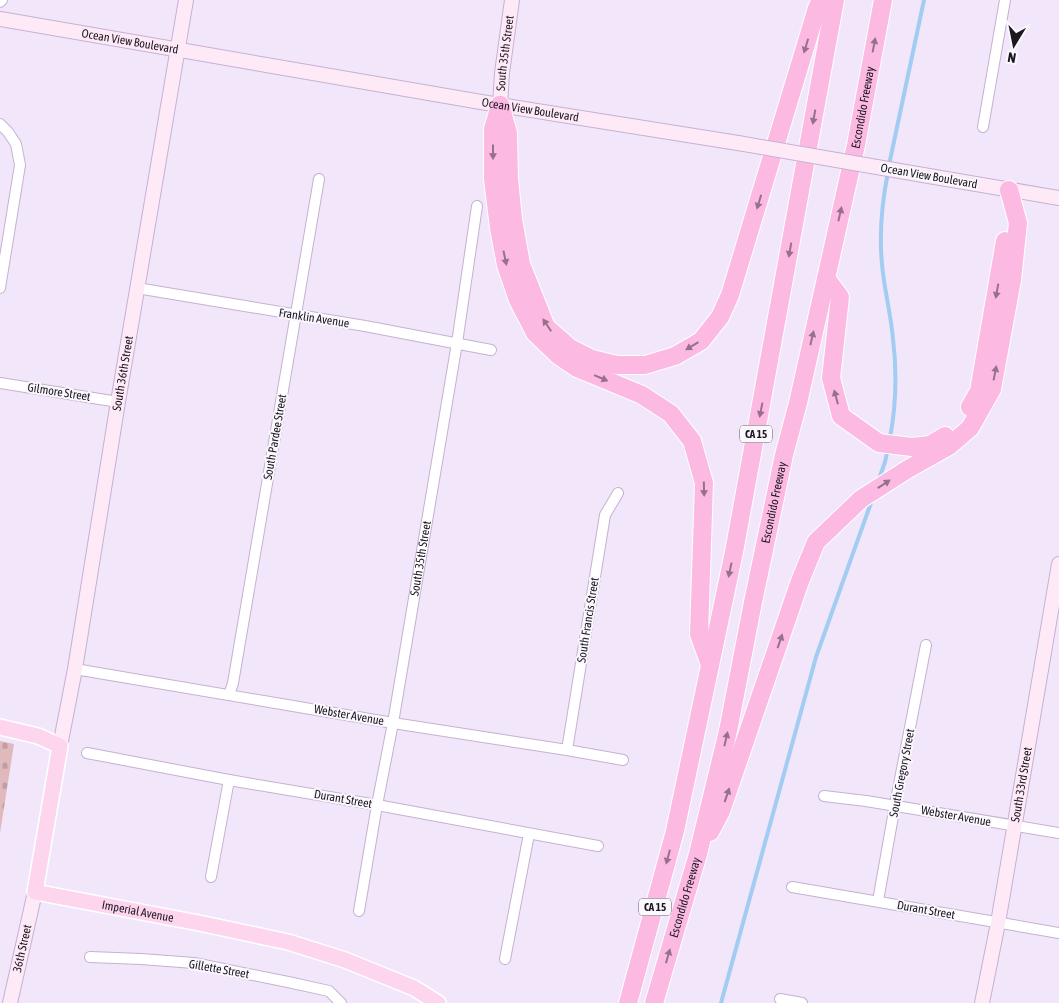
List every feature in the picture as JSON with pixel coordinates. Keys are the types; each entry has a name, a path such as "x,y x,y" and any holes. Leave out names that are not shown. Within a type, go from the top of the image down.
{"highway":[{"path":"500,105 508,133 512,219 520,264 546,327 570,348 592,359 618,365 645,365 675,356 701,341 720,318 730,295 821,0"},
{"name":"CA 15","path":"628,1003 676,831 736,542 835,0"},
{"name":"Escondido Freeway","path":"654,1003 698,854 728,731 784,455 798,403 856,145 883,0"},
{"path":"500,105 492,130 493,179 498,228 506,265 518,300 535,333 558,355 577,368 642,395 671,414 692,441 704,483 699,634 710,665"},
{"path":"826,278 840,297 831,378 841,416 879,443 912,447 930,445 958,428 979,391 1008,225 1009,190"},
{"path":"698,854 721,811 800,581 816,542 861,499 949,446 970,428 992,389 1012,280 1018,223 1009,190"}],"main road":[{"name":"South 36th Street","path":"60,746 76,669 118,402 186,0"},
{"name":"South 35th Street","path":"500,105 502,73 512,0"},
{"name":"Ocean View Boulevard","path":"0,19 1059,198"},
{"name":"South 33rd Street","path":"982,1003 1015,827 1059,564"},
{"path":"0,727 38,736 60,746 35,892"},
{"name":"36th Street","path":"10,1003 35,892"},
{"name":"Imperial Avenue","path":"35,892 288,942 345,960 414,988 438,1003"}],"street":[{"path":"983,127 1005,0"},
{"path":"0,124 16,144 20,166 0,288"},
{"name":"South Pardee Street","path":"229,695 233,683 319,179"},
{"name":"South 35th Street","path":"359,911 393,723 457,343 477,206"},
{"name":"Franklin Avenue","path":"137,288 374,327 491,350"},
{"name":"Gilmore Street","path":"0,383 118,402"},
{"name":"South Francis Street","path":"567,750 606,515 618,493"},
{"name":"South Gregory Street","path":"878,902 926,645"},
{"name":"Webster Avenue","path":"76,669 623,760"},
{"name":"Durant Street","path":"87,753 598,846"},
{"path":"211,876 229,780"},
{"name":"Webster Avenue","path":"824,796 895,805 1059,833"},
{"path":"505,959 529,834"},
{"name":"Durant Street","path":"792,887 1059,933"},
{"name":"Gillette Street","path":"90,957 194,963 329,991 341,1003"},
{"path":"780,999 802,1003"}],"green space":[{"path":"0,741 14,744 0,833"}],"waterway":[{"path":"889,165 924,0"},
{"path":"888,172 883,206 881,252 895,364 895,401 890,438"},
{"path":"879,479 888,448"},
{"path":"721,1003 816,657 872,500"}]}
